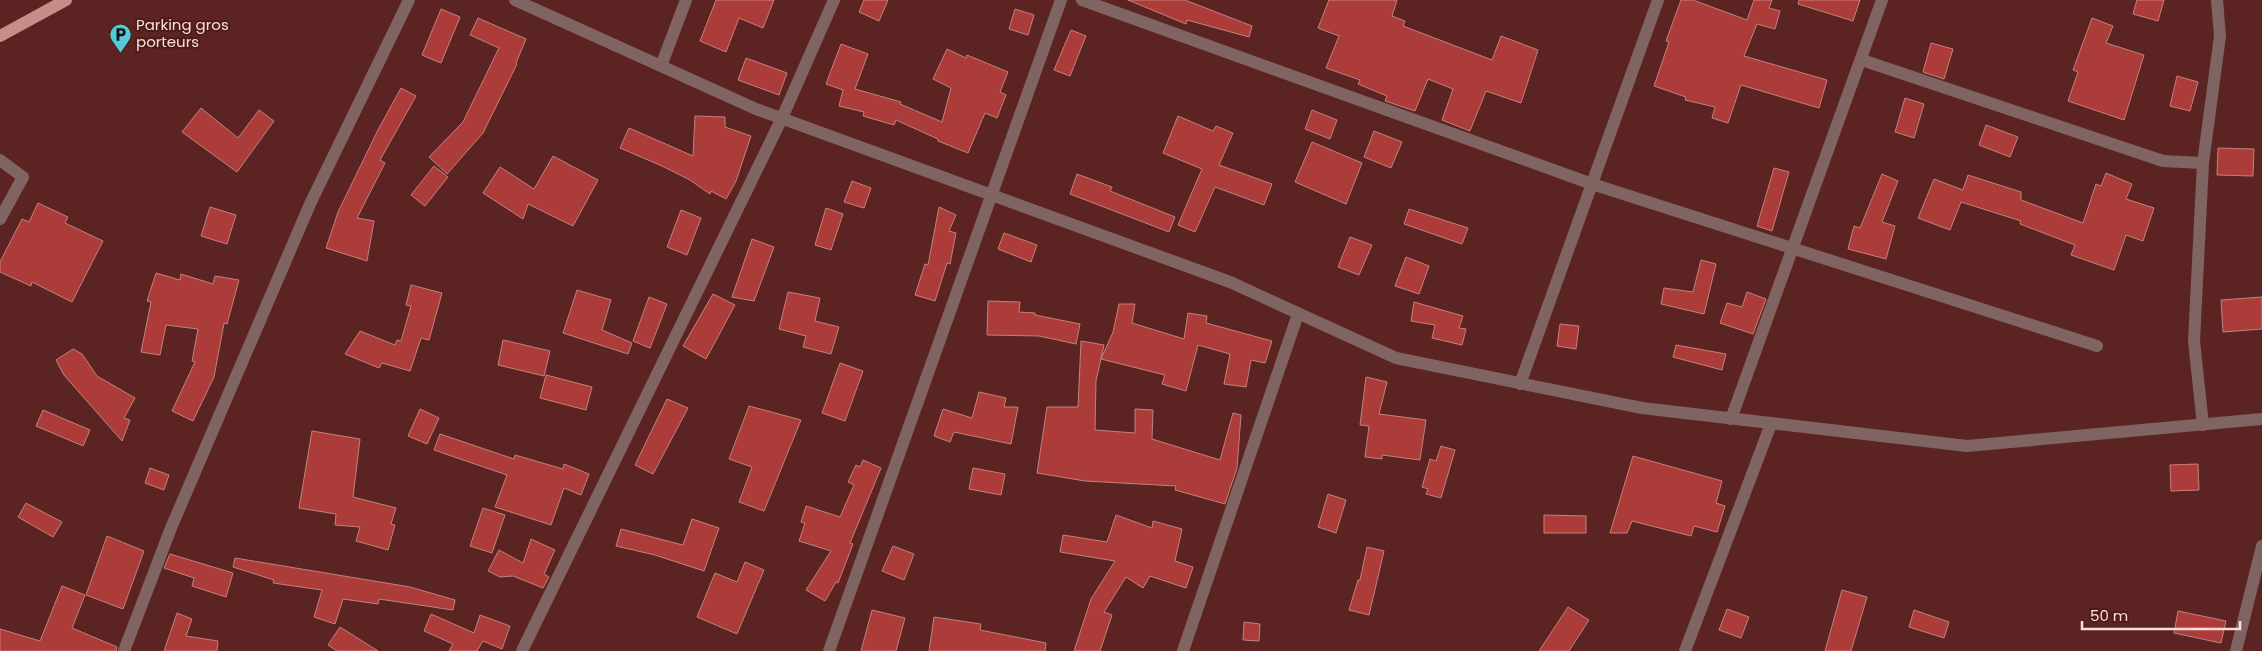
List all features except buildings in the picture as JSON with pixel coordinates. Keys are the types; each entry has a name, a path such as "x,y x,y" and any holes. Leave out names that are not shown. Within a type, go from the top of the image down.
{"main road":[{"path":"0,36 66,0"}],"street":[{"path":"124,651 171,528 310,204 409,0"},
{"path":"515,0 782,118 1230,282 1396,358 1642,408 1967,446 2259,421"},
{"path":"661,66 686,0"},
{"path":"522,651 782,118 834,0"},
{"path":"829,651 1061,0"},
{"path":"1082,0 1592,184 2097,346"},
{"path":"1731,419 1862,60 1882,0"},
{"path":"2203,425 2194,340 2203,162 2220,36 2217,0"},
{"path":"1520,384 1655,1"},
{"path":"1862,60 2162,161 2203,162"},
{"path":"0,160 23,177 0,219"},
{"path":"1183,651 1298,314"},
{"path":"1685,651 1771,424"},
{"path":"2236,651 2262,546"}],"place":[{"name":"Parking gros porteurs","path":"120,53"}]}
